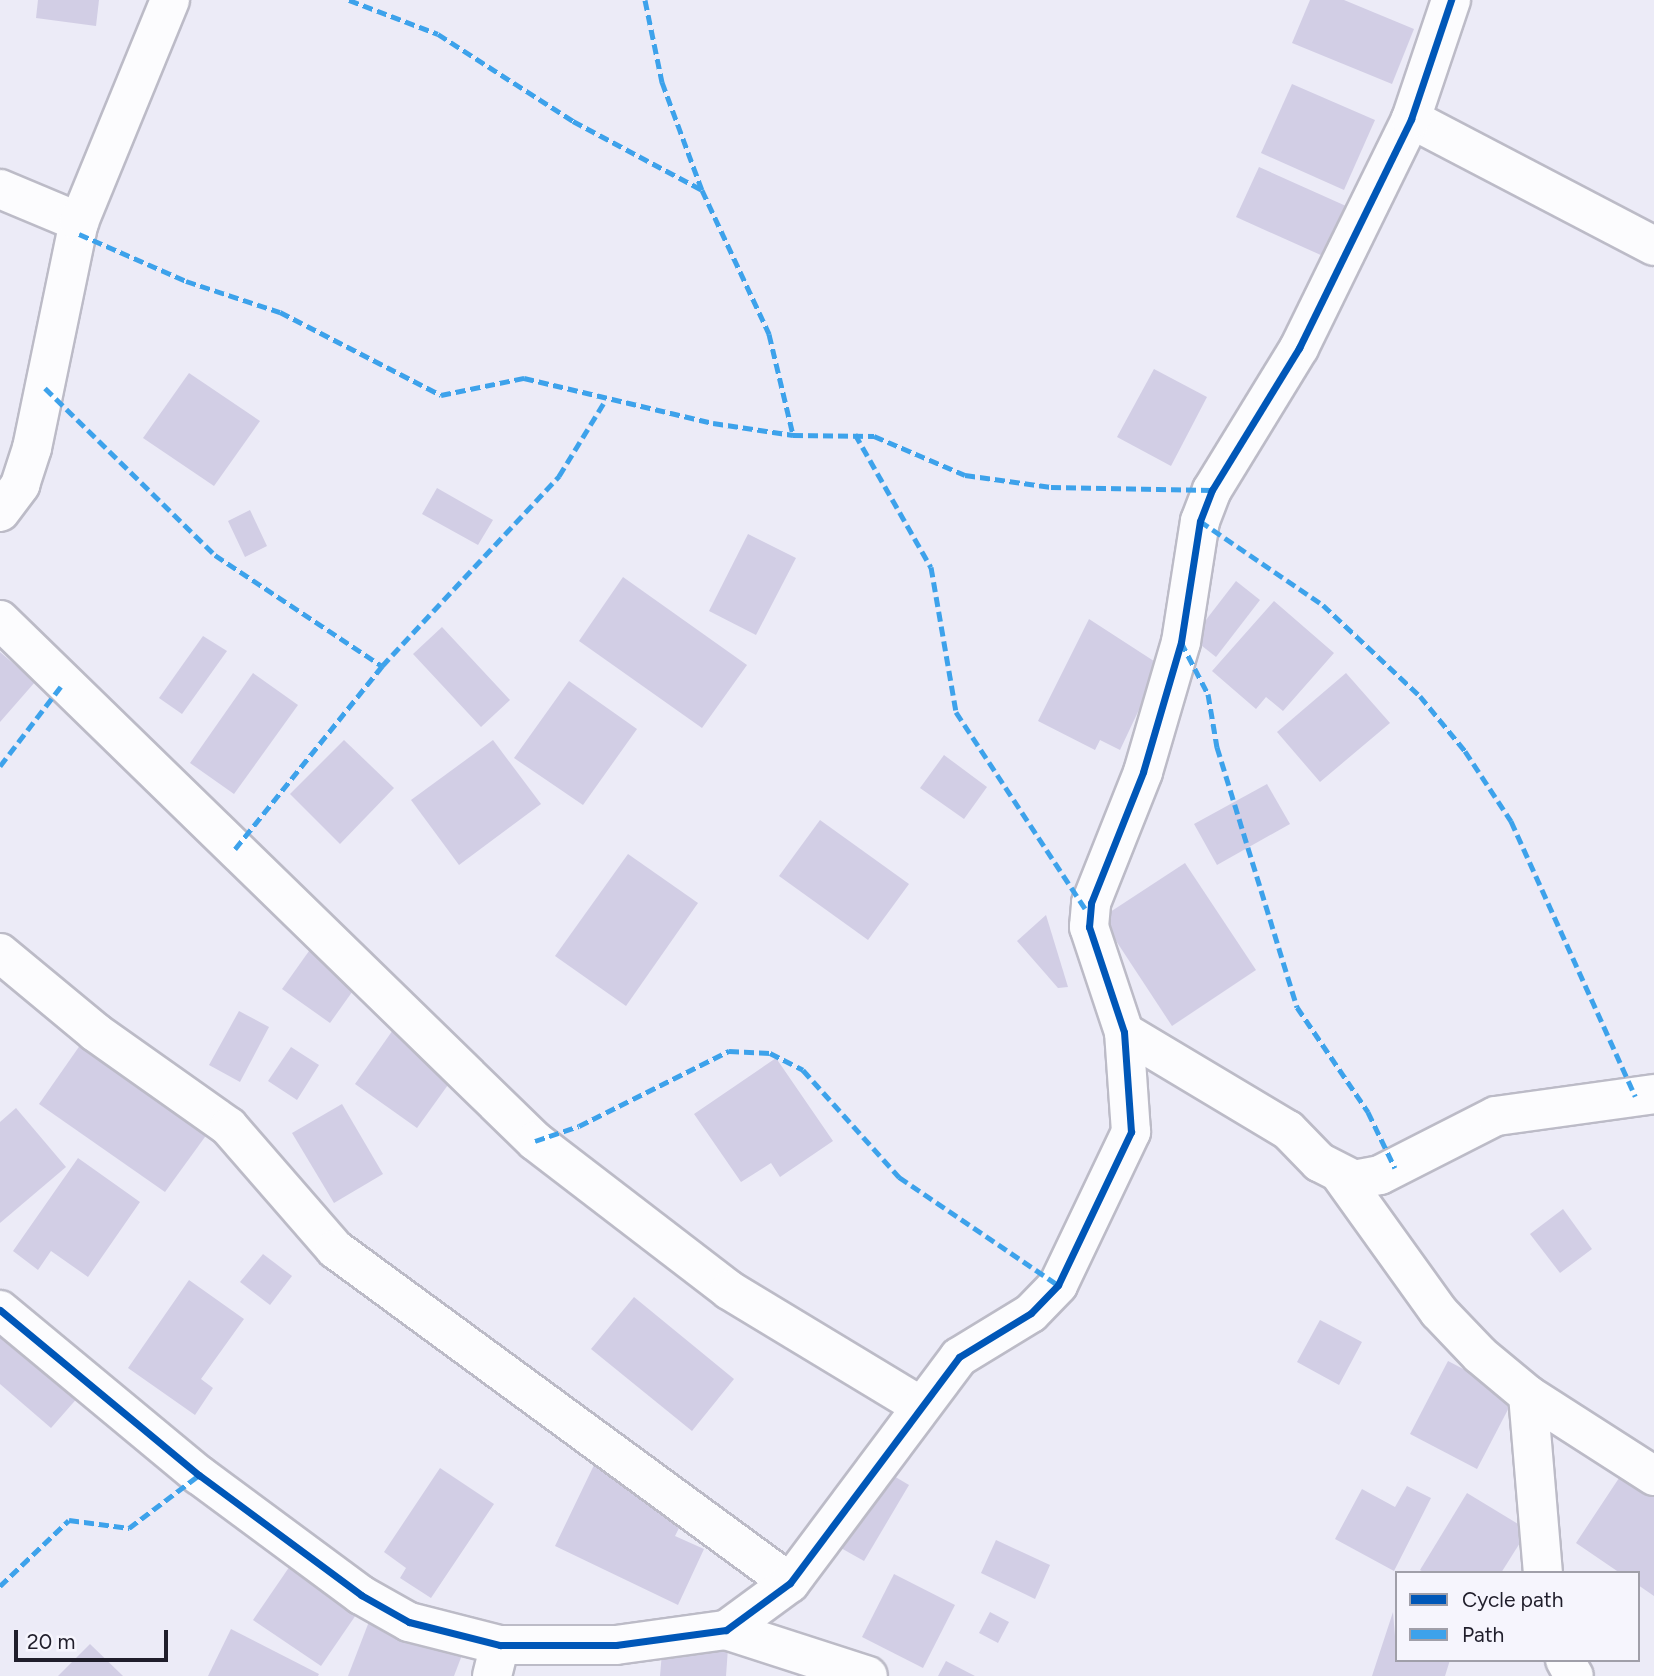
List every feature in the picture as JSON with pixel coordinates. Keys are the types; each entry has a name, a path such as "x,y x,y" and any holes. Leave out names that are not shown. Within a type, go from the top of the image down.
{"street":[{"path":"0,512 20,485 32,447 79,222 170,0"},
{"path":"726,1630 790,1583 919,1405 971,1346 1043,1304 1069,1268 1131,1132 1124,1032 1088,914 1143,772 1181,642 1200,521 1212,490 1299,348 1411,119 1451,0"},
{"path":"1411,119 1654,246"},
{"path":"0,189 79,222"},
{"path":"0,620 535,1142 729,1290 919,1405"},
{"path":"0,953 95,1031 229,1127 345,1257 790,1583"},
{"path":"1124,1032 1288,1130 1342,1177 1439,1312 1528,1395 1654,1476"},
{"path":"1342,1177 1380,1175 1496,1116 1654,1094"},
{"path":"0,1310 199,1475 385,1611 496,1661 726,1630 868,1676"},
{"path":"1528,1395 1543,1571"}],"building":[{"path":"38,0 99,0 96,26 36,18"},
{"path":"1310,0 1344,0 1414,29 1392,84 1292,43"},
{"path":"1292,84 1375,120 1344,190 1261,153"},
{"path":"1259,167 1346,206 1323,256 1236,217"},
{"path":"1154,369 1207,397 1171,466 1117,437"},
{"path":"189,373 260,421 214,486 143,438"},
{"path":"437,488 493,520 478,545 422,514"},
{"path":"250,510 267,546 245,557 228,521"},
{"path":"748,534 796,558 756,635 709,611"},
{"path":"623,577 747,665 702,728 579,641"},
{"path":"1236,581 1260,600 1216,657 1192,638"},
{"path":"1274,601 1334,653 1283,711 1266,697 1256,709 1212,671"},
{"path":"1089,619 1160,665 1120,750 1100,740 1095,750 1038,721"},
{"path":"442,627 510,700 481,727 413,654"},
{"path":"203,636 227,651 182,714 159,698"},
{"path":"0,652 35,682 0,722"},
{"path":"253,673 298,705 234,794 190,763"},
{"path":"1346,673 1390,723 1320,782 1277,732"},
{"path":"569,681 637,729 583,805 514,758"},
{"path":"344,740 394,788 340,844 290,794"},
{"path":"493,740 541,804 459,865 411,800"},
{"path":"944,755 987,787 964,819 920,788"},
{"path":"1267,784 1290,824 1217,865 1194,824"},
{"path":"820,820 909,884 868,940 779,876"},
{"path":"628,854 698,903 626,1006 555,956"},
{"path":"1185,863 1256,970 1172,1026 1101,918"},
{"path":"1046,915 1068,987 1058,988 1017,941"},
{"path":"314,944 362,978 330,1023 282,989"},
{"path":"239,1011 269,1027 240,1082 209,1065"},
{"path":"395,1027 458,1071 417,1128 355,1084"},
{"path":"83,1041 210,1130 165,1192 39,1104"},
{"path":"291,1047 319,1065 297,1100 268,1081"},
{"path":"776,1058 833,1141 780,1177 771,1163 741,1182 694,1114"},
{"path":"342,1104 383,1174 334,1203 292,1133"},
{"path":"16,1108 66,1167 0,1223 0,1122"},
{"path":"78,1158 140,1202 88,1277 51,1251 38,1270 13,1251"},
{"path":"1563,1209 1592,1249 1560,1273 1530,1234"},
{"path":"263,1254 292,1276 270,1305 240,1282"},
{"path":"189,1280 244,1319 201,1379 213,1388 195,1415 128,1368"},
{"path":"634,1297 734,1379 692,1431 591,1349"},
{"path":"0,1312 87,1387 51,1428 0,1384"},
{"path":"1320,1320 1362,1342 1339,1385 1297,1362"},
{"path":"1448,1361 1515,1396 1477,1469 1410,1434"},
{"path":"595,1463 695,1496 675,1536 704,1549 678,1605 555,1546"},
{"path":"877,1466 909,1485 864,1561 832,1543"},
{"path":"440,1468 494,1504 431,1598 400,1578 406,1568 384,1552"},
{"path":"1623,1472 1654,1493 1654,1596 1640,1586 1640,1571 1617,1571 1576,1543"},
{"path":"1407,1486 1431,1498 1394,1571 1335,1539 1362,1489 1395,1507"},
{"path":"1467,1493 1528,1530 1502,1571 1420,1570"},
{"path":"996,1540 1050,1565 1035,1599 981,1573"},
{"path":"292,1563 360,1609 321,1666 253,1620"},
{"path":"894,1574 955,1605 923,1668 862,1637"},
{"path":"990,1612 1009,1622 998,1643 979,1633"},
{"path":"1393,1612 1395,1662 1449,1662 1445,1676 1372,1676"},
{"path":"370,1619 462,1655 454,1676 348,1676"},
{"path":"231,1629 319,1674 318,1676 208,1676"},
{"path":"663,1641 728,1648 726,1676 660,1676"},
{"path":"90,1644 123,1676 58,1676"},
{"path":"946,1661 975,1676 938,1676"}],"marked path":[{"path":"349,0 438,34 573,121 702,190"},
{"path":"645,0 662,82 702,190 769,334 793,435"},
{"path":"79,234 186,281 280,312 441,395 524,378 713,423 793,435 874,436 965,475 1051,487 1212,490"},
{"path":"45,388 215,555 382,666"},
{"path":"235,849 382,666 559,476 605,401"},
{"path":"855,434 931,567 956,712 1088,913"},
{"path":"1200,521 1323,605 1420,696 1465,751 1511,821 1635,1096"},
{"path":"1181,642 1208,694 1217,747 1297,1007 1368,1112 1395,1168"},
{"path":"0,766 62,685"},
{"path":"535,1141 579,1126 729,1051 770,1053 803,1070 899,1177 1058,1285"},
{"path":"0,1586 69,1520 129,1528 199,1475"}],"cycle path":[{"path":"0,1310 199,1475 361,1595 409,1622 500,1645 616,1645 726,1630 790,1583 959,1357 1031,1313 1058,1285 1131,1132 1124,1032 1089,927 1091,903 1143,772 1181,642 1200,521 1212,490 1299,348 1411,119 1451,0"}]}
